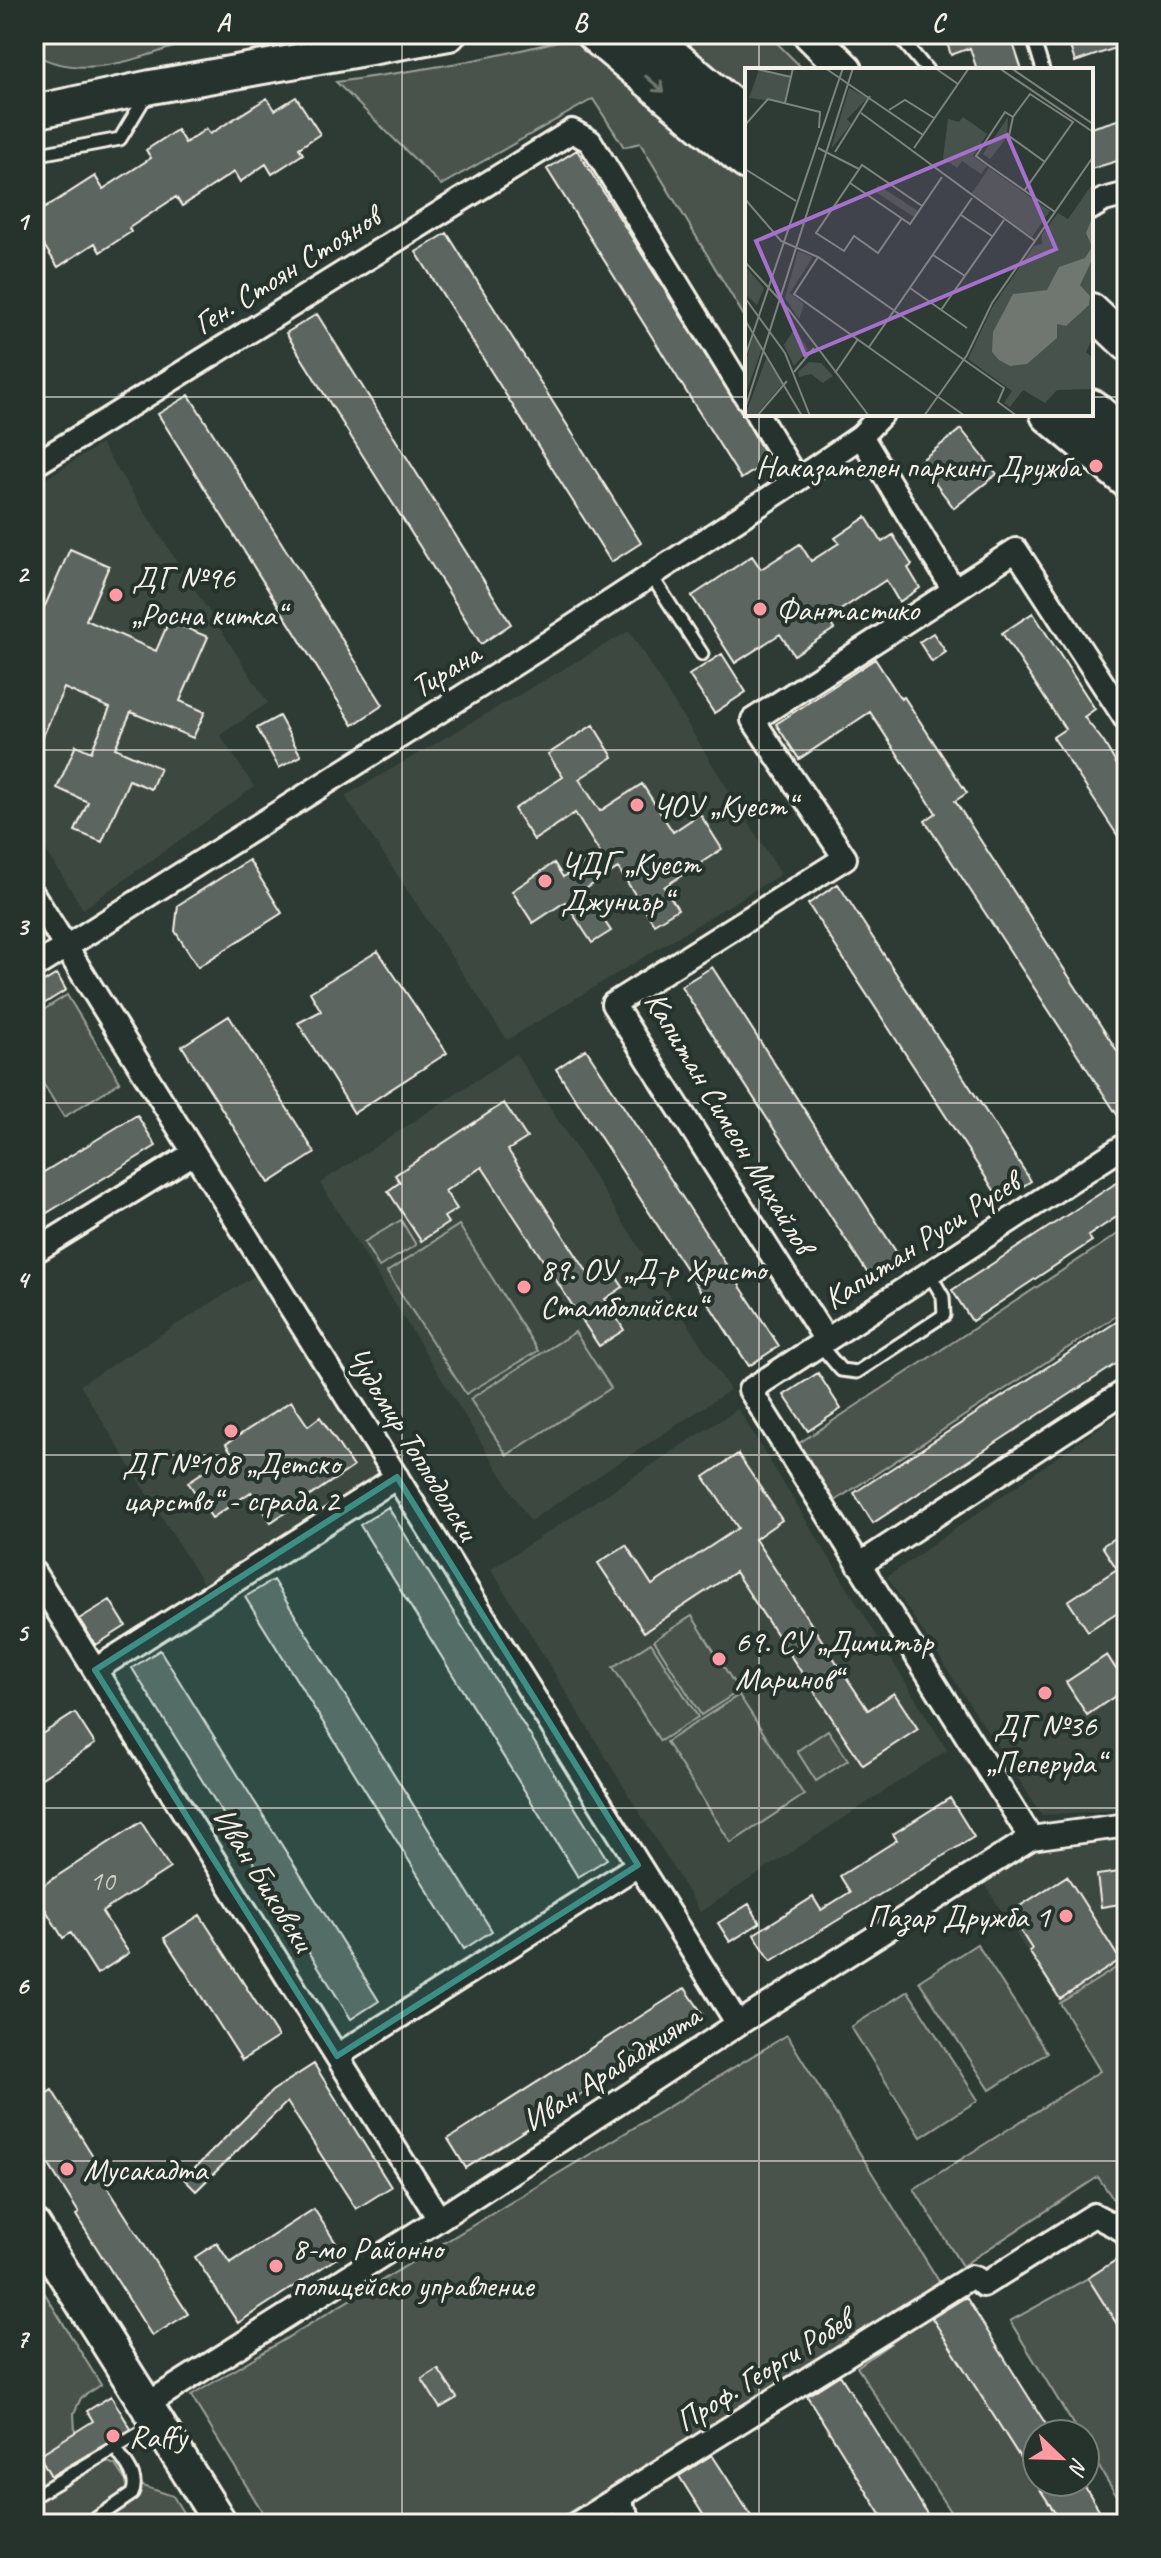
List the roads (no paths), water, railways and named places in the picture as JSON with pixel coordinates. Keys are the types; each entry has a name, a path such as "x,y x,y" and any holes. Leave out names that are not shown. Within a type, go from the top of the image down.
{"main road":[{"path":"595,34 745,159"},
{"path":"645,34 745,118"},
{"path":"1093,410 1127,438"},
{"path":"1051,416 1127,479"}],"street":[{"path":"34,112 151,87 449,34"},
{"path":"810,34 844,68"},
{"name":"Ген. Стоян Стоянов","path":"34,465 572,131 590,141 745,395"},
{"path":"1093,207 1104,200 1127,194"},
{"path":"1093,312 1127,344"},
{"path":"758,416 797,480"},
{"name":"Тирана","path":"34,967 537,650 797,480 861,436 880,416"},
{"path":"861,436 954,590"},
{"name":"Капитан Симеон Михайлов","path":"823,1342 613,1004 845,858 753,720 1016,550 1127,721"},
{"name":"Чудомир Топлодолски","path":"34,896 738,2024"},
{"name":"Капитан Руси Русев","path":"859,1565 750,1390 1127,1144"},
{"path":"34,1252 194,1153"},
{"path":"1031,1838 859,1565 1127,1390"},
{"path":"95,1670 397,1477"},
{"name":"Иван Биковски","path":"34,1573 439,2219"},
{"name":"Иван Арабаджията","path":"152,2414 439,2219 1031,1838 1127,1825"},
{"path":"337,2056 638,1865"},
{"name":"Проф. Георги Робев","path":"576,2524 971,2277 983,2285 1094,2215 1123,2230 1127,2236"},
{"path":"34,2226 221,2524"},
{"path":"617,2499 632,2524"}],"lane":[{"path":"897,34 925,68"},
{"path":"1032,34 1042,68"},
{"path":"34,155 120,139 151,87"},
{"path":"651,575 702,654"},
{"path":"823,1342 841,1370 857,1372 881,1358 944,1315 943,1297 929,1273"},
{"path":"34,2496 116,2449 152,2414"},
{"path":"88,2524 132,2494 136,2487 116,2449"}],"place":[{"name":"Наказателен паркинг Дружба","path":"1096,466"},
{"name":"ДГ №96 „Росна китка“","path":"116,595"},
{"name":"Фантастико","path":"760,609"},
{"name":"ЧОУ „Куест“","path":"637,805"},
{"name":"ЧДГ „Куест Джуниър“","path":"545,881"},
{"name":"89. ОУ „Д-р Христо Стамболийски“","path":"524,1287"},
{"name":"ДГ №108 „Детско царство“ - сграда 2","path":"231,1431"},
{"name":"69. СУ „Димитър Маринов“","path":"719,1659"},
{"name":"ДГ №36 „Пеперуда“","path":"1045,1693"},
{"name":"Пазар Дружба 1","path":"1066,1916"},
{"name":"Мусакадта","path":"67,2169"},
{"name":"8-мо Районно полицейско управление","path":"276,2266"},
{"name":"Raffy","path":"113,2436"}]}
